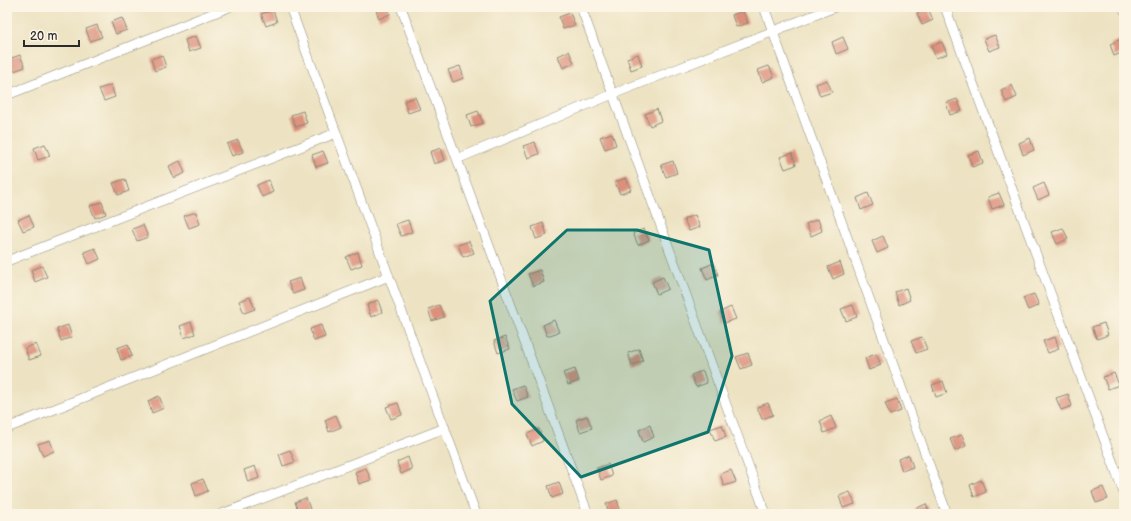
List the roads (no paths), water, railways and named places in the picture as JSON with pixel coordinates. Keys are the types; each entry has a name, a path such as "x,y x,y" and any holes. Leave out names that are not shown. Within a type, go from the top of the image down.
{"lane":[{"path":"7,95 229,7"},
{"path":"290,7 476,514"},
{"path":"401,7 588,514"},
{"path":"581,7 766,514"},
{"path":"764,7 947,514"},
{"path":"457,159 613,94 835,7"},
{"path":"945,7 1124,493"},
{"path":"7,261 336,133"},
{"path":"7,428 389,276"},
{"path":"222,514 445,428"}]}
